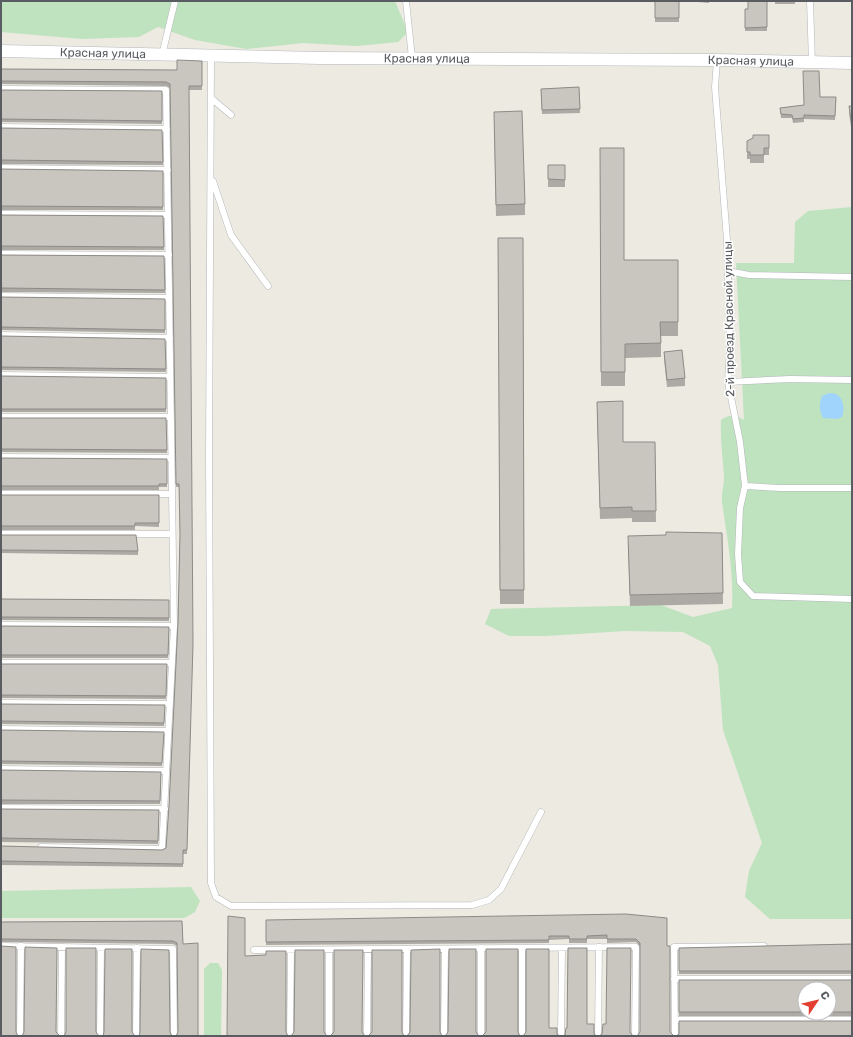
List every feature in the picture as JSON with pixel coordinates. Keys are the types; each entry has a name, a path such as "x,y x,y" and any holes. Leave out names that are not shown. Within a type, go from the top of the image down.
{"street":[{"name":"Красная улица","path":"1,51 211,57 717,60 852,63"}],"lane":[{"path":"162,55 175,1"},
{"path":"406,1 412,58"},
{"path":"810,1 812,63"},
{"path":"211,57 209,440 211,883 216,897 231,906 472,905 489,900 501,889 541,812"},
{"name":"2-й проезд Красной улицы","path":"717,60 715,94 728,271 730,348 728,382 740,442 745,486 740,508 738,554 740,582 753,596 852,599"},
{"path":"1,89 166,90 174,626 162,849 32,847"},
{"path":"211,98 231,115"},
{"path":"1,127 167,129"},
{"path":"1,168 168,170"},
{"path":"211,175 231,235 268,286"},
{"path":"1,214 168,215"},
{"path":"1,254 169,255"},
{"path":"728,271 749,274 852,277"},
{"path":"1,296 169,298"},
{"path":"1,335 170,338"},
{"path":"1,376 170,378"},
{"path":"728,382 790,379 852,380"},
{"path":"1,417 171,417"},
{"path":"1,457 171,458"},
{"path":"745,486 780,488 852,488"},
{"path":"1,494 172,494"},
{"path":"1,534 172,534"},
{"path":"1,625 174,626"},
{"path":"1,663 172,663"},
{"path":"1,703 170,704"},
{"path":"1,729 168,731"},
{"path":"1,769 166,771"},
{"path":"1,808 165,809"},
{"path":"1,946 173,949 174,1036"},
{"path":"20,1036 21,946"},
{"path":"675,1036 674,947 775,946"},
{"path":"61,1036 62,947"},
{"path":"598,1036 599,947"},
{"path":"254,950 636,947 635,1036"},
{"path":"100,1036 101,948"},
{"path":"136,1036 137,948"},
{"path":"481,948 481,1036"},
{"path":"522,948 522,1036"},
{"path":"561,1036 562,948"},
{"path":"367,1036 368,949"},
{"path":"406,1036 407,949"},
{"path":"444,1036 445,949"},
{"path":"290,1036 291,950"},
{"path":"329,950 329,1036"},
{"path":"674,979 852,979"},
{"path":"675,1020 852,1020"}],"green space":[{"path":"1,1 395,1 408,32 398,42 357,46 303,43 246,49 195,40 158,27 139,37 82,39 1,32"},
{"path":"852,207 852,919 770,919 745,897 749,871 762,843 723,730 718,665 710,646 683,632 625,631 546,636 509,636 485,624 491,609 661,605 693,617 732,608 731,568 722,499 724,477 721,420 730,416 736,416 744,420 736,263 794,263 795,222 808,211"},
{"path":"191,887 200,901 195,912 184,918 1,918 1,891"},
{"path":"210,963 218,963 222,970 221,1036 204,1036 204,969"}],"water":[{"path":"829,393 837,395 842,400 842,417 837,419 823,418 820,410 821,399 822,396"}],"building":[{"path":"655,1 679,1 679,18 655,18"},
{"path":"748,1 767,1 767,27 745,28 745,9 748,9"},
{"path":"177,60 202,61 202,86 189,86 193,644 187,850 183,850 183,864 1,861 1,846 162,850 166,848 178,622 180,534 179,484 176,484 170,84 166,82 1,81 1,69 177,70"},
{"path":"803,71 819,71 820,97 836,97 835,116 804,115 804,118 793,119 792,115 781,114 780,108 804,105"},
{"path":"579,87 580,109 542,110 541,89"},
{"path":"1,90 162,91 162,121 1,119"},
{"path":"849,106 852,106 852,126"},
{"path":"522,111 525,204 496,205 494,112"},
{"path":"1,128 162,130 163,162 1,160"},
{"path":"753,135 769,135 769,148 764,148 764,155 750,155 750,152 747,152 747,141 753,138"},
{"path":"600,148 624,148 624,260 678,260 678,322 660,322 661,343 625,344 625,372 601,372"},
{"path":"548,165 565,165 565,180 548,179"},
{"path":"1,169 163,171 163,207 1,206"},
{"path":"1,215 163,216 164,247 1,246"},
{"path":"498,238 523,238 524,590 500,590"},
{"path":"1,255 164,256 165,290 1,288"},
{"path":"1,297 165,299 165,330 1,327"},
{"path":"1,336 165,339 166,369 1,367"},
{"path":"682,350 685,378 667,380 664,352"},
{"path":"1,376 166,378 166,409 1,409"},
{"path":"623,401 623,442 655,442 656,511 632,511 632,507 600,508 597,402"},
{"path":"1,418 166,418 167,450 1,449"},
{"path":"1,458 167,459 167,484 159,484 159,486 1,486"},
{"path":"1,495 159,495 159,523 135,523 135,526 1,526"},
{"path":"666,532 722,533 723,593 630,595 628,536 666,535"},
{"path":"1,535 136,535 138,551 1,550"},
{"path":"1,599 169,600 169,618 1,617"},
{"path":"1,626 169,627 168,655 1,655"},
{"path":"1,664 167,664 166,696 1,695"},
{"path":"1,704 165,705 164,723 1,721"},
{"path":"1,730 164,732 162,763 1,761"},
{"path":"1,770 161,772 160,801 1,800"},
{"path":"1,809 159,810 158,841 1,838"},
{"path":"626,914 667,918 667,946 670,946 670,1032 674,1036 637,1036 640,1032 640,943 636,939 607,939 607,935 587,936 587,939 569,939 569,936 549,936 549,940 266,942 266,920"},
{"path":"228,916 245,918 245,956 266,955 266,951 286,951 286,1032 288,1036 227,1036"},
{"path":"182,921 183,944 198,943 198,1036 176,1036 178,1032 177,943 173,941 1,939 1,922"},
{"path":"852,944 852,971 679,971 679,948"},
{"path":"1,946 16,947 16,1032 18,1036 1,1036"},
{"path":"25,947 57,948 56,1032 60,1036 22,1036 24,1032"},
{"path":"66,948 96,948 96,1032 99,1036 64,1036 66,1032"},
{"path":"568,948 587,948 587,1024 594,1024 594,1034 597,1036 563,1036 565,1035 567,1028"},
{"path":"607,948 631,948 630,1032 633,1036 599,1036 602,1034 603,1024 606,1024"},
{"path":"105,949 132,949 132,1032 135,1036 103,1036"},
{"path":"141,949 169,950 170,1032 172,1036 139,1036"},
{"path":"440,949 440,1032 442,1036 407,1036 410,1032 411,950"},
{"path":"449,949 476,949 476,1032 479,1036 445,1036 448,1032"},
{"path":"486,949 518,949 518,1032 520,1036 482,1036 486,1032"},
{"path":"526,949 549,949 549,1028 557,1028 557,1034 560,1036 523,1036 526,1032"},
{"path":"295,950 324,950 324,1032 327,1036 291,1036 294,1032"},
{"path":"334,950 363,950 362,1032 365,1036 330,1036 334,1032"},
{"path":"372,950 402,950 402,1032 404,1036 368,1036 372,1032"},
{"path":"679,980 852,980 852,1012 837,1012 837,981 797,981 797,1012 679,1012"},
{"path":"679,1021 852,1021 852,1036 676,1036 679,1034"}]}
